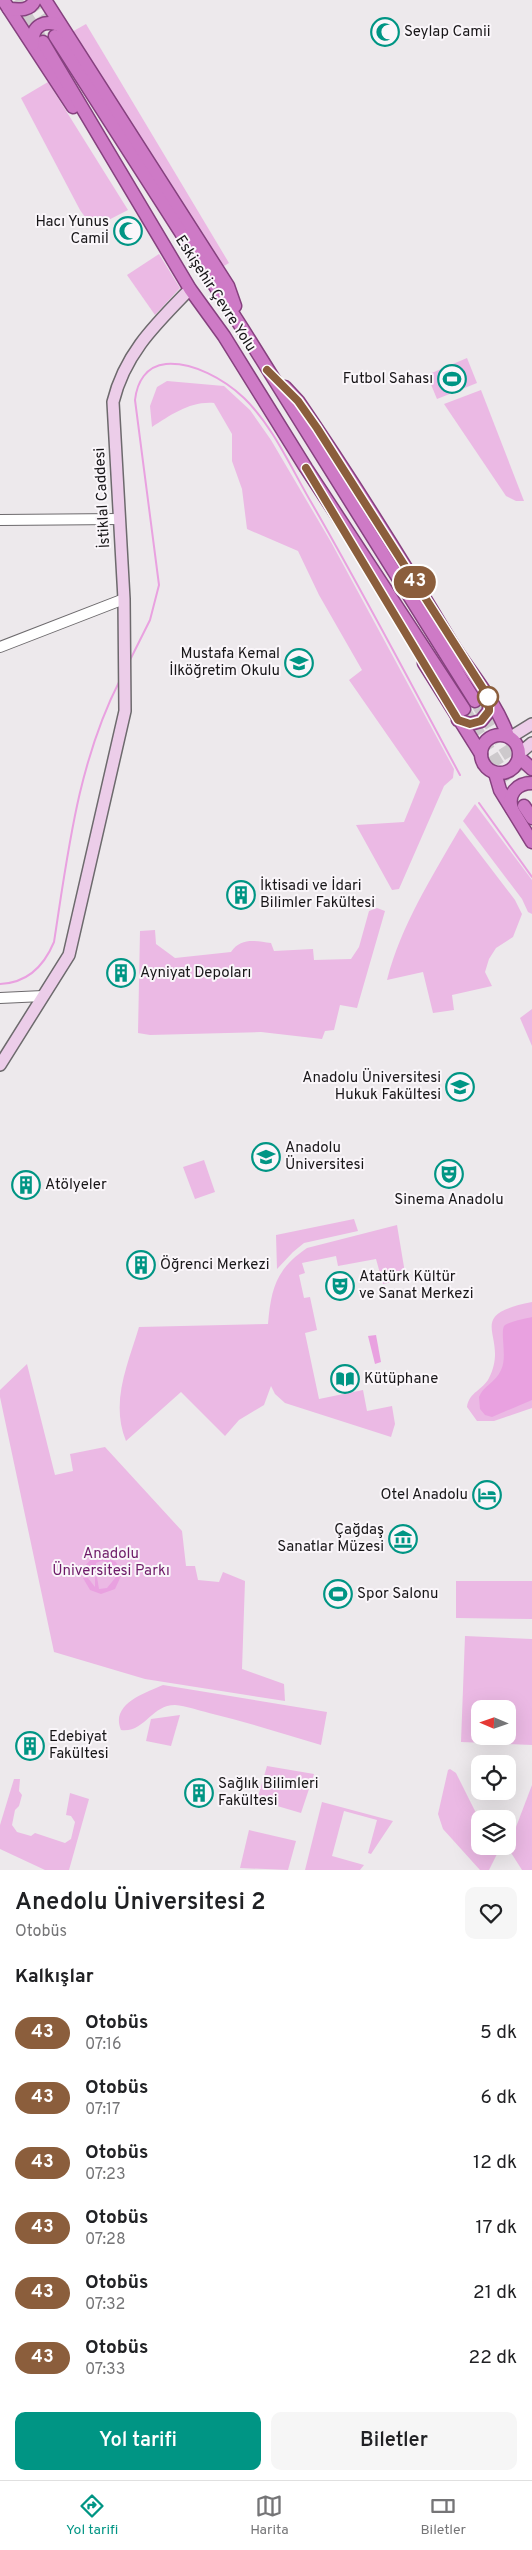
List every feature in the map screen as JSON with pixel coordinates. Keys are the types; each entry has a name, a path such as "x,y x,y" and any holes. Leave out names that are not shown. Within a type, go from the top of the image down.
{"highway":[{"path":"4,6 23,10 33,5 35,0"},
{"path":"45,0 48,37"},
{"path":"4,6 48,37"},
{"name":"Eskişehir Çevre Yolu","path":"48,37 190,289 224,336 461,715 481,754"},
{"name":"Eskişehir Çevre Yolu","path":"48,37 228,286 242,328 267,370 476,702"},
{"path":"267,370 298,401 320,434 489,698 510,737"},
{"path":"461,715 470,724 481,721 489,711 489,698"},
{"path":"532,769 520,756 516,741 510,737 497,734 487,739 481,754 485,766 495,773 500,790 519,809 532,842"},
{"path":"495,773 508,772 513,769 520,756"},
{"path":"532,783 523,784 516,788 510,803 532,818"}],"main road":[{"name":"İstiklal Caddesi","path":"0,1065 66,961 74,937 126,705 124,599 113,402 122,372 150,332 190,289"},
{"path":"510,737 532,724"},
{"path":"520,756 532,743"}],"street":[{"path":"0,520 119,519"},
{"path":"0,647 124,599"},
{"path":"0,998 43,996"}],"green space":[{"path":"86,24 229,263 219,269 70,33"},
{"path":"48,82 128,210 93,228 80,210 21,98"},
{"path":"159,254 180,288 155,315 127,275"},
{"name":"Futbol Sahası","path":"467,358 477,383 437,399 427,375"},
{"path":"167,381 224,386 250,410 271,440 331,542 454,769 453,778 444,786 399,889 392,890 356,825 404,822 420,782 349,680 362,670 319,595 298,551 247,529 242,489 232,461 232,434 214,403 197,404 189,407 152,427 150,406 157,387"},
{"path":"481,390 524,501 516,501 506,496 444,404"},
{"path":"475,804 532,880 532,914 528,912 522,899 463,821"},
{"path":"460,828 515,900 522,914 513,937 496,948 489,959 485,972 492,986 452,995 454,1010 433,1013 423,972 387,980 400,940 409,921 428,883"},
{"path":"377,908 385,911 357,1008 340,1005 334,1030 325,1031 322,1039 261,1032 150,1035 138,1033 140,931 155,930 156,944 175,958 231,952 239,944 254,941 271,943 274,951 313,949 314,960 351,959 359,947 369,911"},
{"path":"532,1009 532,1046 520,1018"},
{"path":"204,1160 215,1192 195,1199 183,1167"},
{"path":"354,1219 358,1231 304,1243 277,1269 276,1235"},
{"path":"397,1225 406,1279 383,1284 376,1259 338,1266 336,1256 302,1263 305,1273 299,1275 304,1298 310,1297 317,1330 305,1333 319,1399 363,1390 367,1411 392,1406 395,1424 391,1437 285,1403 275,1394 271,1386 264,1405 239,1420 225,1436 181,1392 126,1441 120,1412 120,1398 122,1383 139,1327 268,1324 273,1290 277,1281 288,1264 307,1248"},
{"path":"532,1302 532,1408 494,1421 477,1421 467,1407 473,1394 489,1378 494,1363 493,1321 498,1314 510,1308"},
{"name":"Anadolu Üniversitesi Parkı","path":"27,1364 55,1475 73,1471 70,1454 105,1447 182,1531 186,1566 195,1566 198,1580 219,1582 223,1572 245,1581 242,1669 284,1684 285,1701 145,1679 54,1652 0,1397 0,1390"},
{"path":"456,1581 532,1581 532,1619 456,1618"},
{"path":"465,1636 532,1639 532,1745 516,1744 516,1700 471,1700 471,1742 461,1742"},
{"path":"163,1685 327,1712 321,1745 237,1720 175,1705 160,1709 136,1727 129,1730 121,1730 120,1713 125,1706 139,1696"},
{"path":"180,1715 171,1746 146,1741 151,1719"},
{"path":"267,1766 314,1774 301,1813 257,1800"},
{"path":"450,1769 456,1773 474,1810 471,1810 471,1855 496,1855 489,1870 480,1870 443,1829 438,1814 448,1770"},
{"path":"14,1779 20,1779 19,1791 22,1795 19,1806 15,1810 12,1825 17,1832 31,1836 35,1833 65,1843 71,1839 75,1822 71,1816 66,1815 70,1793 89,1799 69,1870 45,1870 0,1849 0,1825"},
{"path":"532,1785 532,1870 522,1870 512,1855 516,1855 516,1827"},
{"path":"322,1802 393,1821 371,1854 368,1853 377,1820 344,1811 332,1856 364,1865 360,1870 305,1870"},
{"path":"249,1830 296,1841 288,1870 240,1868"}],"shaded area":[{"path":"532,1317 532,1400 492,1417 485,1415 480,1409 479,1397 483,1390 499,1374 503,1365 503,1328 511,1322"},
{"path":"376,1335 381,1362 375,1364 368,1336"},
{"path":"103,1556 116,1562 121,1576 115,1589 101,1594 90,1590 83,1578 88,1578 95,1587 95,1577 97,1577 99,1589 107,1588 116,1577 112,1566 108,1563 98,1562 96,1563 97,1574 94,1574 93,1565 88,1575 83,1575 85,1566 91,1559"}],"waterway":[{"path":"130,660 150,620 159,585 135,400 136,393 140,381 153,368 159,365 176,364 208,373 227,384 244,398 273,434 387,638 460,775"},
{"path":"0,984 10,983 33,972 45,959 54,942 70,841 84,775 106,711 120,680"},
{"path":"479,803 532,877"}],"tunnel":[{"path":"16,0 41,38"},
{"path":"32,0 52,31"},
{"path":"475,701 532,792"},
{"path":"464,709 524,806"}],"bus line":[{"name":"43","path":"267,370 298,401 317,428 489,698 489,711 481,721 470,724 458,720 306,468"}],"place":[{"name":"Seylap Camii","path":"385,32"},
{"name":"Hacı Yunus Camiİ","path":"128,231"},
{"name":"Futbol Sahası","path":"452,379"},
{"name":"Mustafa Kemal İlköğretim Okulu","path":"299,663"},
{"name":"İktisadi ve İdari Bilimler Fakültesi","path":"241,895"},
{"name":"Ayniyat Depoları","path":"121,973"},
{"name":"Anadolu Üniversitesi Hukuk Fakültesi","path":"460,1087"},
{"name":"Anadolu Üniversitesi","path":"266,1157"},
{"name":"Sinema Anadolu","path":"449,1174"},
{"name":"Atölyeler","path":"26,1185"},
{"name":"Öğrenci Merkezi","path":"141,1265"},
{"name":"Atatürk Kültür ve Sanat Merkezi","path":"340,1286"},
{"name":"Kütüphane","path":"345,1379"},
{"name":"Otel Anadolu","path":"487,1495"},
{"name":"Çağdaş Sanatlar Müzesi","path":"403,1539"},
{"name":"Spor Salonu","path":"338,1594"},
{"name":"Edebiyat Fakültesi","path":"30,1746"},
{"name":"Sağlık Bilimleri Fakültesi","path":"199,1793"}]}
